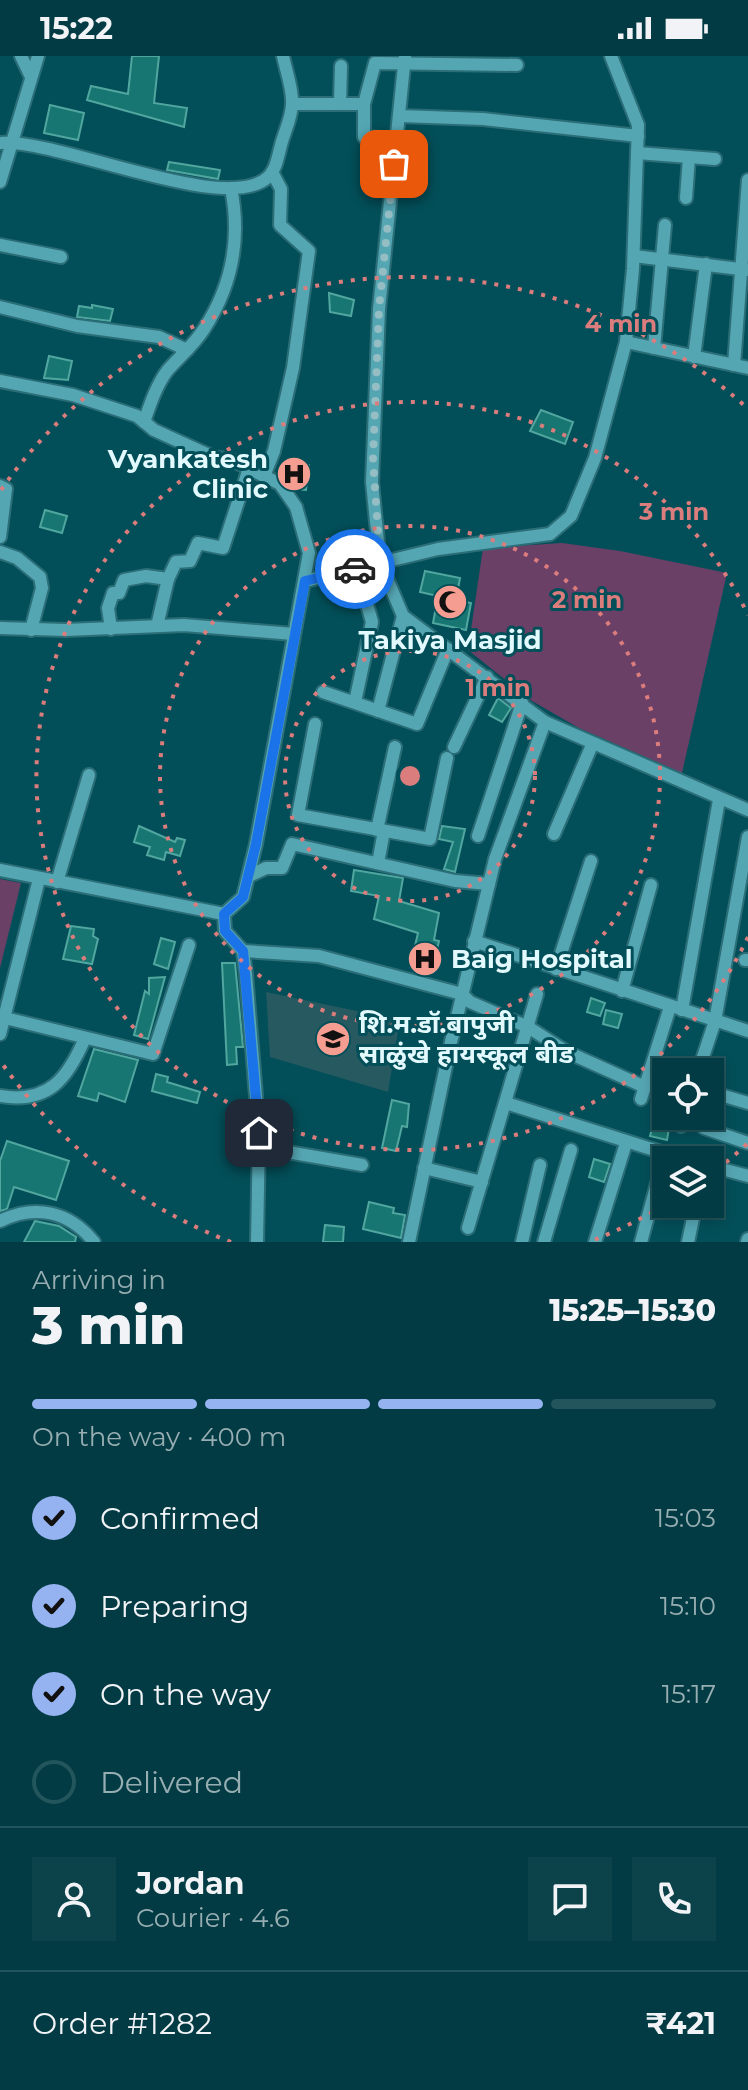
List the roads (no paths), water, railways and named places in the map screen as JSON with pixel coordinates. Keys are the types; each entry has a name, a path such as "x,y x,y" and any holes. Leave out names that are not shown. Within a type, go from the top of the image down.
{"street":[{"path":"21,56 31,77"},
{"path":"0,182 6,142 38,56"},
{"path":"6,142 181,181 231,188 250,187 268,178 272,172 292,104 283,56"},
{"path":"305,581 438,549 550,534 571,516 595,458 626,342 634,256 638,125 611,56"},
{"path":"405,60 379,309 372,482 380,562 403,616 545,722 592,745 748,810"},
{"path":"397,139 364,137 364,104 375,63 405,60 517,65"},
{"path":"340,104 341,66"},
{"path":"292,104 364,104"},
{"path":"400,116 483,119 638,136"},
{"path":"637,153 715,159"},
{"path":"686,198 689,157"},
{"path":"264,476 274,451 293,368 309,251 280,225 281,189 272,172"},
{"path":"734,365 745,269 748,180"},
{"path":"144,422 166,373 204,330 235,255 238,221 231,188"},
{"path":"654,348 665,225"},
{"path":"0,245 61,257"},
{"path":"634,256 745,269"},
{"path":"694,357 706,264"},
{"path":"0,307 77,326 159,337 187,350"},
{"path":"626,342 748,368"},
{"path":"0,381 73,395 137,416 211,456 249,468 280,484 296,507 309,553 305,581 249,876 243,897 224,914"},
{"path":"157,626 168,579 176,562 190,561 198,543 223,548 249,468"},
{"path":"0,486 6,489 0,537"},
{"path":"0,552 17,558 40,577 42,588 31,630"},
{"path":"355,702 372,622 357,569"},
{"path":"111,629 108,608 113,593 119,593 124,580 146,576 168,579"},
{"path":"378,711 403,616"},
{"path":"0,628 111,629 157,626 293,634"},
{"path":"323,692 417,724 448,649"},
{"path":"315,724 298,815 430,839 450,753 487,677"},
{"path":"478,836 522,703"},
{"path":"409,1242 474,941 489,884 545,722"},
{"path":"554,834 592,745"},
{"path":"378,863 395,747"},
{"path":"57,882 89,775"},
{"path":"243,951 319,956 462,994 470,1002 528,1027 643,1093 676,1008 719,800"},
{"path":"703,1058 715,1021 743,895 748,837"},
{"path":"249,876 266,868 282,868 292,844 455,881 489,884"},
{"path":"556,969 591,861"},
{"path":"0,870 224,914"},
{"path":"0,1034 39,879"},
{"path":"622,991 651,885"},
{"path":"224,914 225,931 243,951 259,1147 257,1242"},
{"path":"474,941 748,1031"},
{"path":"5,1018 153,1054 189,945"},
{"path":"468,1228 537,994"},
{"path":"0,1096 31,1097 54,1087 72,1070 85,1038"},
{"path":"724,1096 748,1103"},
{"path":"506,1103 652,1150"},
{"path":"710,1130 748,1143"},
{"path":"595,1242 626,1143"},
{"path":"259,1147 362,1165"},
{"path":"544,1242 571,1150"},
{"path":"522,1242 540,1165"},
{"path":"424,1168 482,1182"},
{"path":"724,1170 748,1176"},
{"path":"641,1242 652,1202"},
{"path":"0,1221 36,1210 59,1215 94,1242"},
{"path":"688,1242 693,1218"}],"place":[{"name":"Vyankatesh Clinic","path":"294,474"},
{"name":"Takiya Masjid","path":"450,602"},
{"name":"Baig Hospital","path":"425,959"},
{"name":"शि.म.डॉ.बापुजी साळुंखे हायस्कूल बीड","path":"333,1039"}]}
